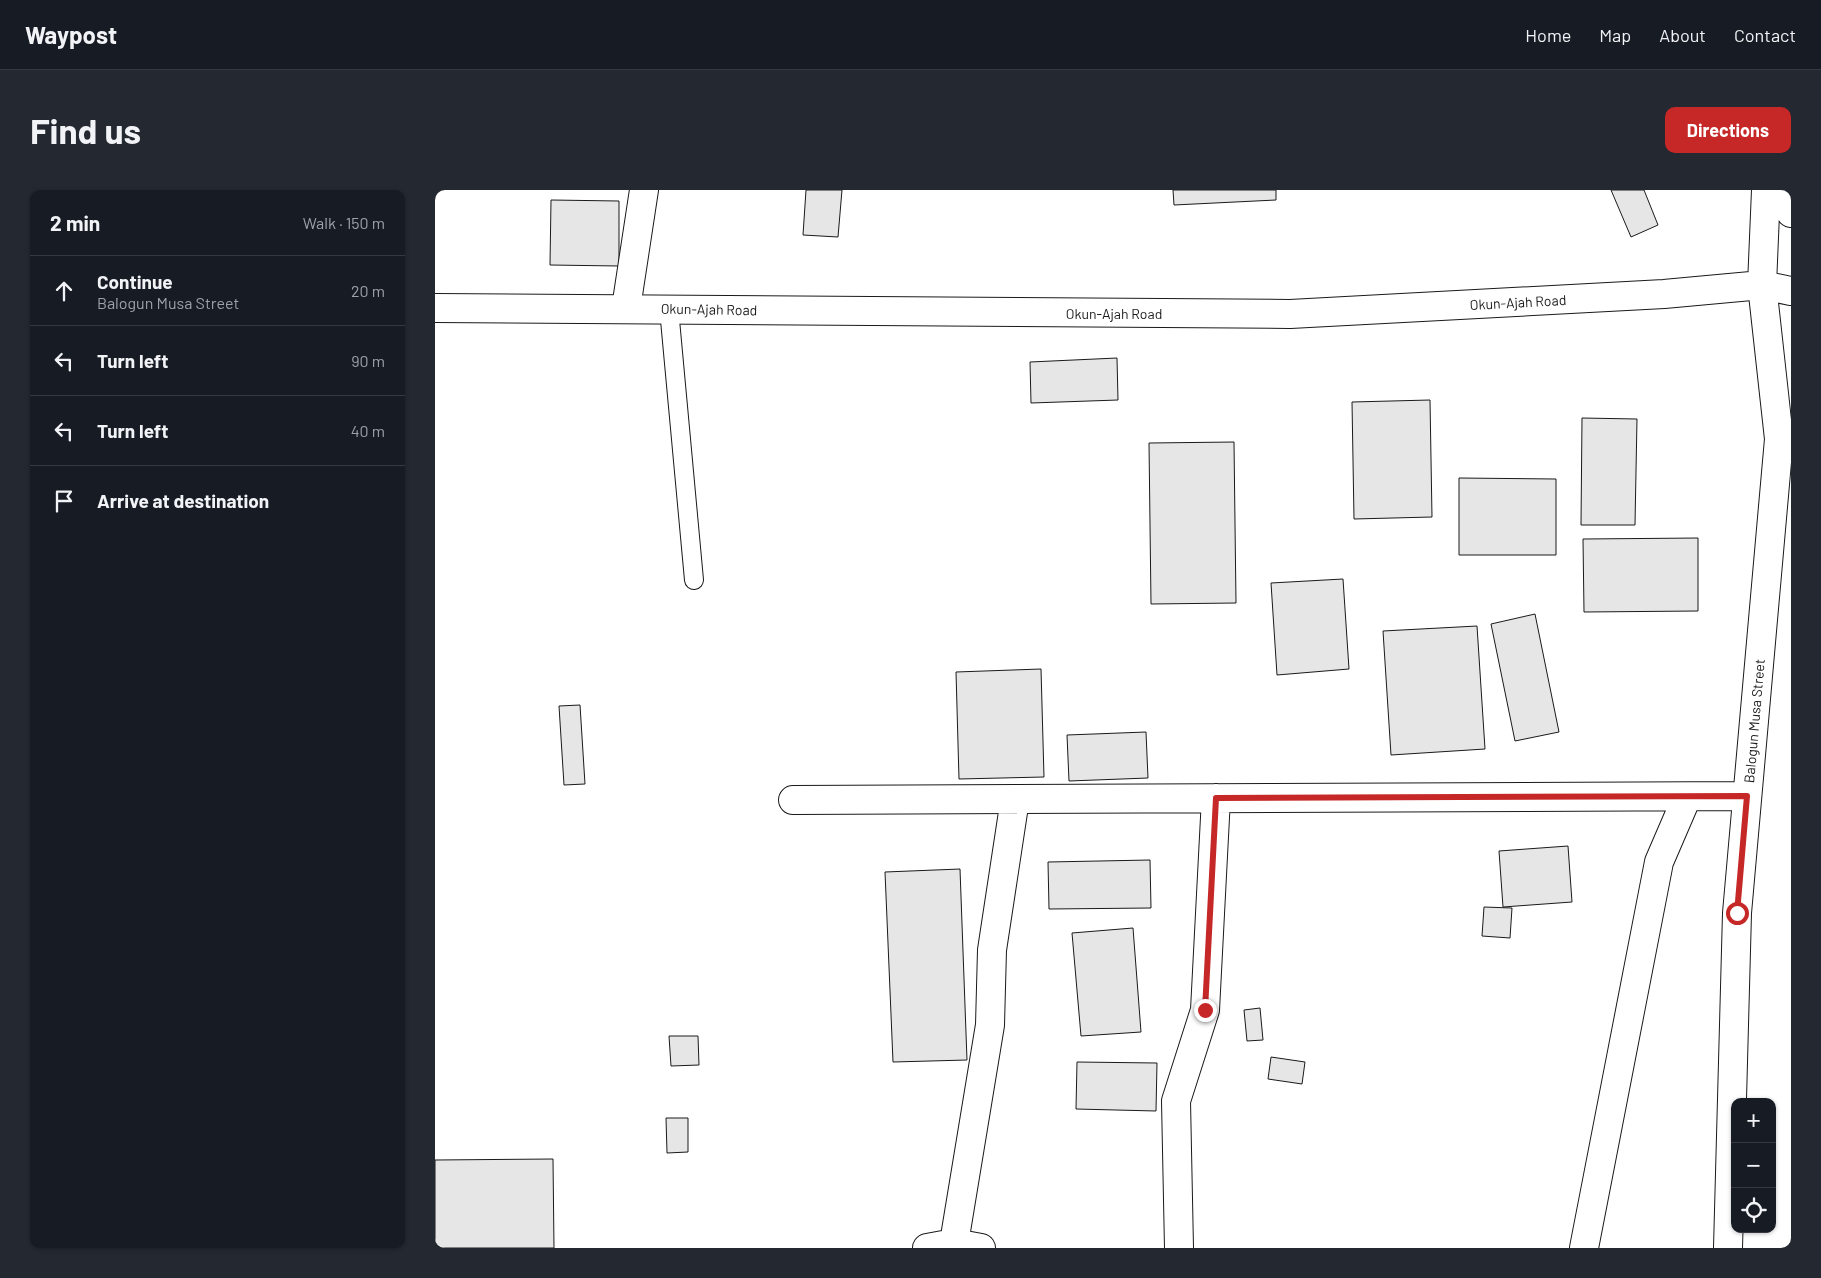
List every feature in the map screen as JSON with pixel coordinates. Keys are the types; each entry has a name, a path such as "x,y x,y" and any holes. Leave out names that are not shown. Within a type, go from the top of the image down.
{"street":[{"path":"626,308 644,190"},
{"name":"Balogun Musa Street","path":"1728,1248 1737,913 1779,439 1762,284 1766,190"},
{"path":"1775,190 1791,213"},
{"name":"Okun-Ajah Road","path":"435,308 1290,314 1664,294 1762,284 1791,291"},
{"path":"793,800 1747,796"},
{"path":"1584,1248 1659,862 1687,797"},
{"path":"1179,1248 1176,1101 1205,1010 1216,798"},
{"path":"954,1243 990,1025 992,950 1015,799"},
{"path":"927,1248 954,1243 981,1248"}],"lane":[{"path":"669,309 694,580"}],"building":[{"path":"806,190 842,190 838,237 803,235"},
{"path":"1173,190 1276,190 1276,200 1174,205"},
{"path":"1611,190 1644,190 1658,225 1631,237"},
{"path":"551,200 619,201 619,266 550,265"},
{"path":"1117,358 1118,400 1031,403 1030,362"},
{"path":"1430,400 1432,517 1354,519 1352,402"},
{"path":"1582,418 1637,419 1635,525 1581,525"},
{"path":"1234,442 1236,603 1151,604 1149,443"},
{"path":"1459,478 1556,479 1556,555 1459,555"},
{"path":"1698,538 1698,611 1584,612 1583,539"},
{"path":"1343,579 1349,669 1277,675 1271,583"},
{"path":"1535,614 1559,732 1515,741 1491,624"},
{"path":"1477,626 1485,749 1391,755 1383,631"},
{"path":"1041,669 1044,777 959,779 956,672"},
{"path":"580,705 585,784 564,785 559,706"},
{"path":"1146,732 1148,778 1069,781 1067,735"},
{"path":"1568,846 1572,902 1503,907 1499,851"},
{"path":"1150,860 1151,908 1049,909 1048,862"},
{"path":"960,869 967,1060 893,1062 885,872"},
{"path":"1484,907 1512,908 1510,938 1482,936"},
{"path":"1133,928 1141,1032 1081,1036 1072,933"},
{"path":"1260,1008 1263,1040 1247,1041 1244,1010"},
{"path":"669,1036 698,1036 699,1065 671,1066"},
{"path":"1271,1057 1305,1062 1302,1084 1268,1079"},
{"path":"1077,1062 1157,1063 1156,1111 1076,1109"},
{"path":"666,1118 688,1118 688,1152 667,1153"},
{"path":"553,1159 554,1248 435,1248 435,1160"}],"route":[{"path":"1205,1010 1216,798 1747,796 1737,913"}]}
